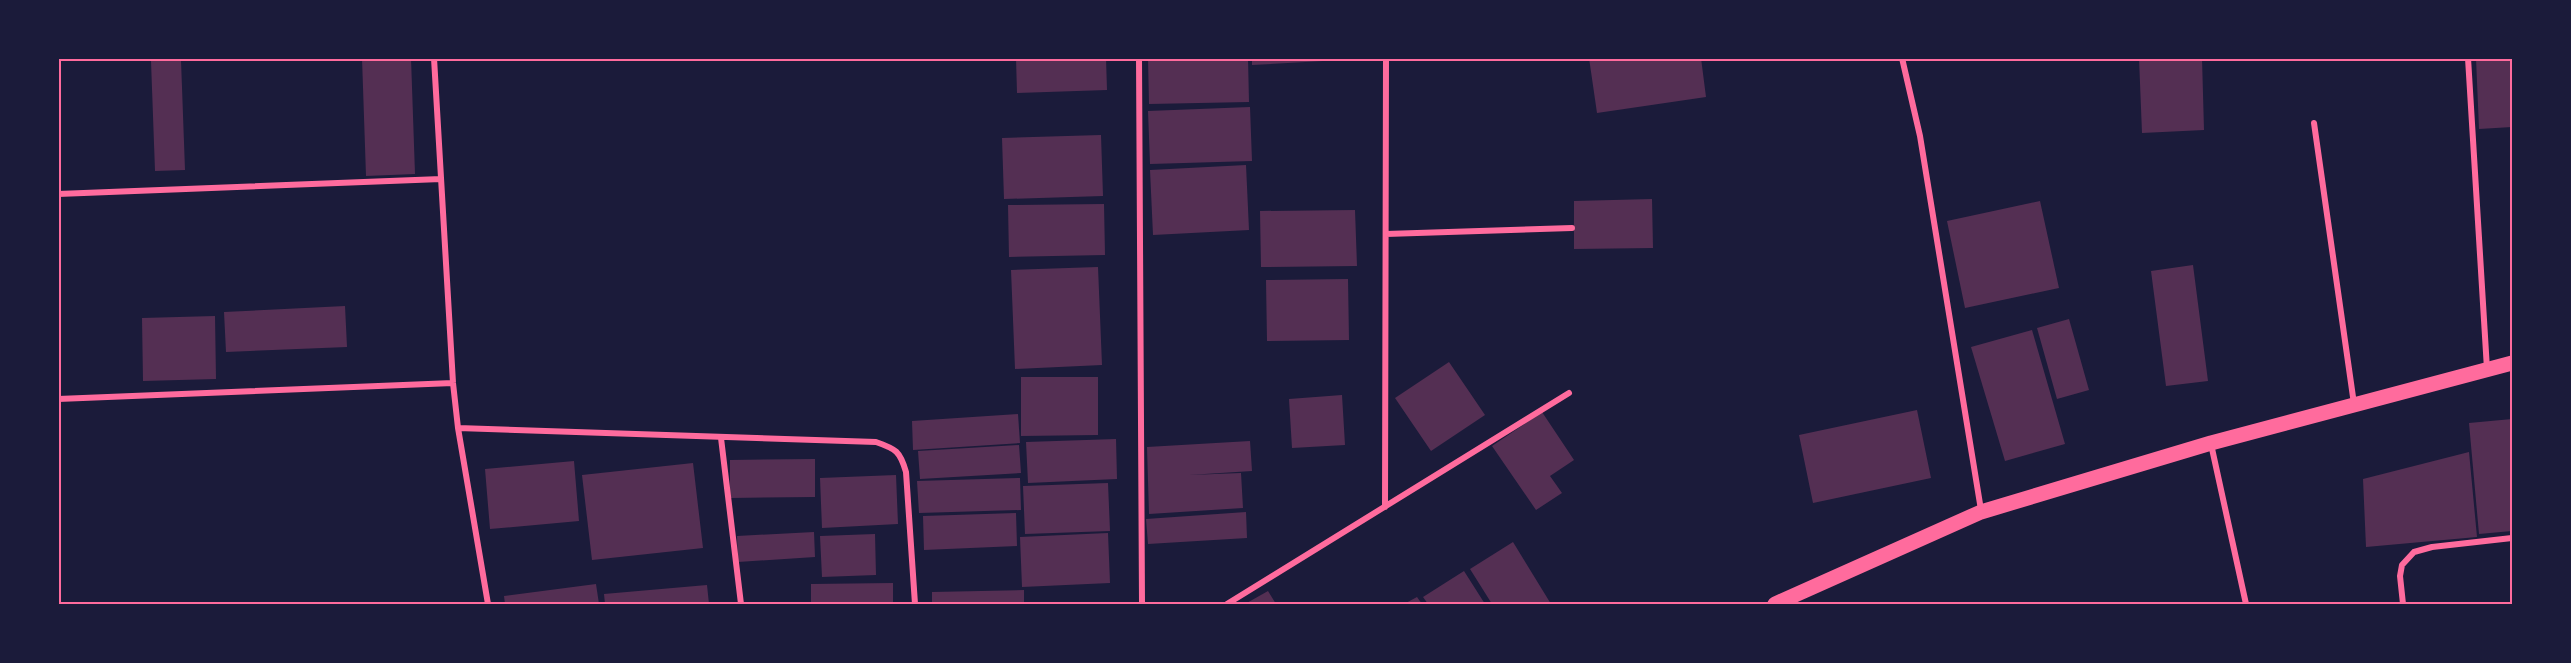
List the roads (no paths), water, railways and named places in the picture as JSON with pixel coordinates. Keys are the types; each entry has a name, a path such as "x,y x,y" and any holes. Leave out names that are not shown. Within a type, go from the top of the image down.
{"main road":[{"path":"1775,604 1981,512 2211,443 2512,363"}],"street":[{"path":"434,58 453,383 458,428 488,604"},
{"path":"1139,58 1142,604"},
{"path":"1385,507 1386,58"},
{"path":"1902,58 1920,136 1981,512"},
{"path":"2468,58 2487,369"},
{"path":"2314,123 2354,404"},
{"path":"58,194 441,179"},
{"path":"1386,234 1572,228"},
{"path":"58,399 453,383"},
{"path":"1227,604 1569,393"},
{"path":"458,428 876,442 895,449 902,459 906,472 915,604"},
{"path":"721,438 741,604"},
{"path":"2211,443 2247,604"},
{"path":"2403,604 2400,576 2402,565 2414,552 2432,547 2512,538"}]}
